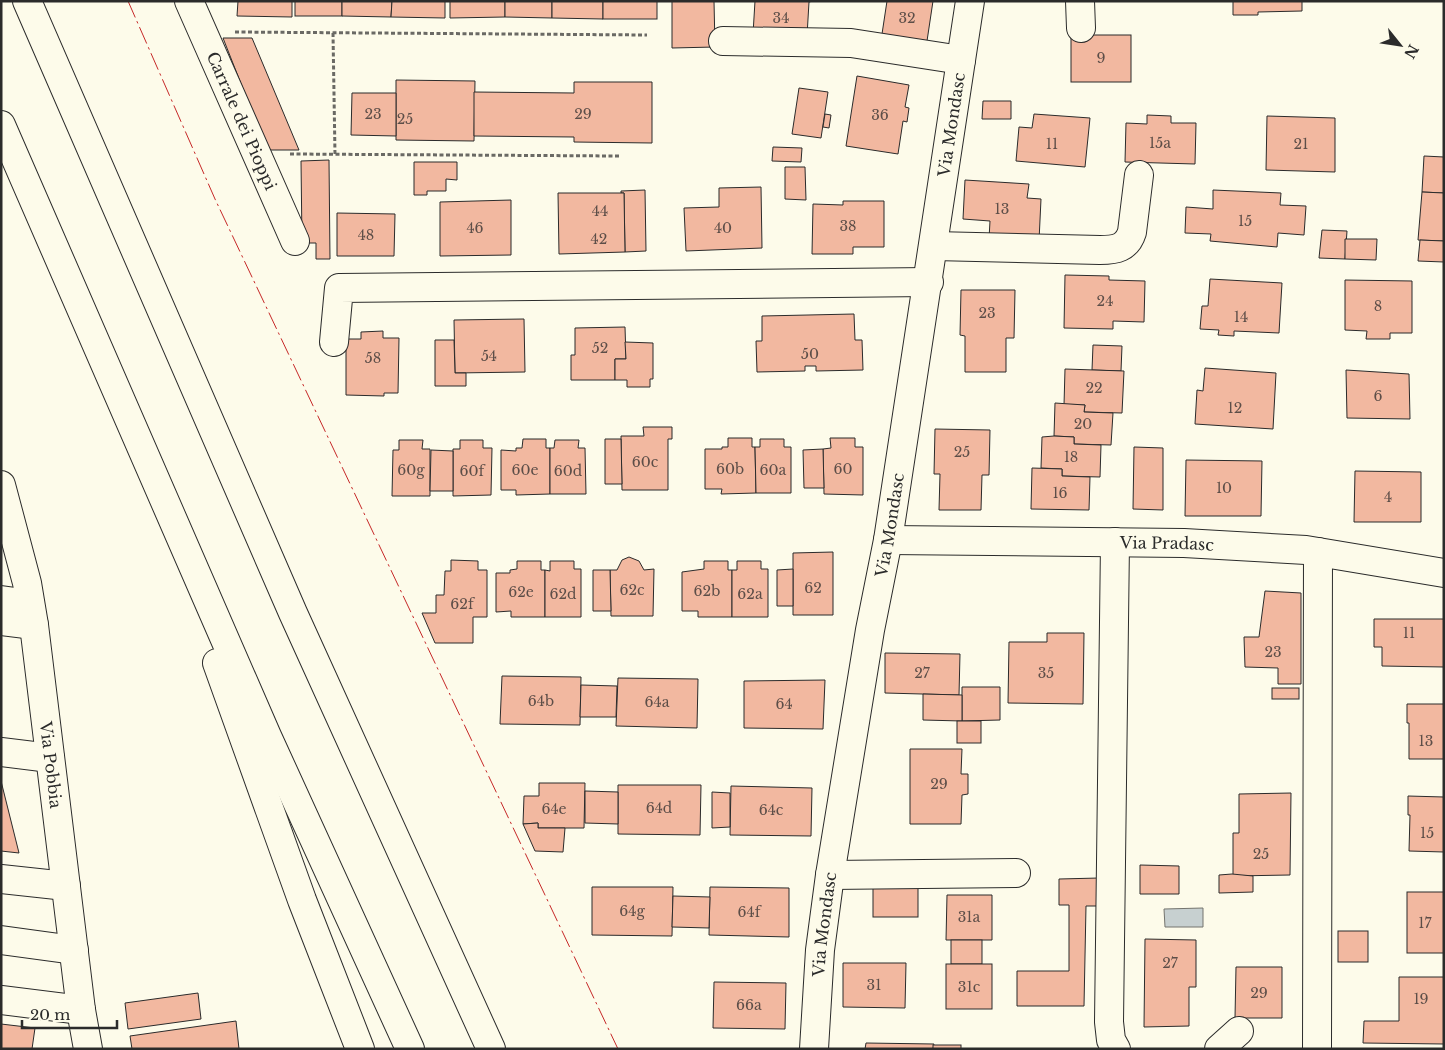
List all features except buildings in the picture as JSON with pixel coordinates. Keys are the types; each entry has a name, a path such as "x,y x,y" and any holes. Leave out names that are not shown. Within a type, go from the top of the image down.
{"main road":[{"path":"27,1 293,613 491,1049"},
{"name":"Carrale dei Pioppi","path":"189,1 295,241"},
{"name":"Via Mondasc","path":"814,1049 820,950 830,875 870,630 888,540 929,282 970,1"},
{"path":"1080,1 1081,28"},
{"path":"723,41 851,43 962,60"},
{"path":"1,125 267,736 410,1049"},
{"path":"934,246 1100,250 1120,248 1130,239 1132,232 1139,174"},
{"path":"334,342 339,288 929,282"},
{"path":"137,439 302,900 360,1049"},
{"name":"Via Pobbia","path":"1,485 14,528 32,614 81,1010 88,1049"},
{"name":"Via Pradasc","path":"888,540 1184,542 1318,552 1444,572"},
{"path":"1115,542 1109,1022 1111,1040 1116,1049"},
{"path":"1317,1049 1318,552"},
{"path":"1,600 32,614"},
{"path":"1,621 32,614"},
{"path":"1,752 50,758"},
{"path":"830,875 1016,873"},
{"path":"1,879 66,886"},
{"path":"1,940 74,950"},
{"path":"1,1000 81,1010"}],"path":[{"path":"202,32 647,35"},
{"path":"333,33 335,155"},
{"path":"257,154 619,156"}],"shaded area":[{"path":"1203,908 1203,927 1165,927 1164,909"}],"power":[{"path":"128,1 215,199 618,1049"}]}
